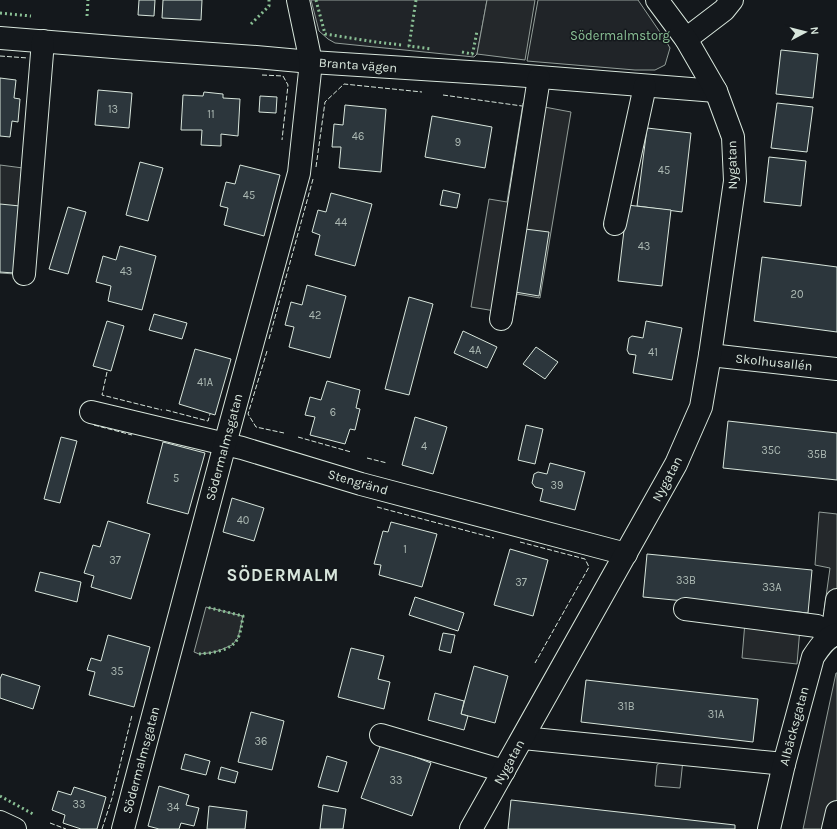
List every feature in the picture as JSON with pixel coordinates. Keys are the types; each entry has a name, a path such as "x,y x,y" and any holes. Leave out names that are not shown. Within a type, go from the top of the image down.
{"street":[{"name":"Södermalmsgatan","path":"123,829 224,444 300,173 311,62 298,0"},
{"name":"Nygatan","path":"471,829 676,464 701,407 735,181 733,138 716,91 686,39 657,0"},
{"path":"686,39 724,10 732,0"},
{"name":"Branta vägen","path":"0,38 716,91"},
{"path":"24,274 43,41"},
{"path":"501,319 539,78"},
{"path":"615,224 645,86"},
{"name":"Skolhusallén","path":"710,355 837,369"},
{"name":"Stengränd","path":"91,412 249,450 361,484 626,554"},
{"path":"685,609 817,626 834,635 837,600"},
{"name":"Albäcksgatan","path":"769,829 784,764 813,657 822,645 834,635"},
{"path":"381,735 504,771"},
{"path":"523,738 784,764"},
{"path":"833,829 837,812"},
{"path":"0,822 15,829"}],"green space":[{"path":"311,0 487,0 477,54 474,57 335,43 319,31"},
{"name":"Södermalmstorg","path":"538,0 638,0 670,48 665,65 655,70 635,70 527,61"},
{"path":"667,758 683,760 680,788 655,786 657,765"}],"shaded area":[{"path":"487,0 535,0 525,60 477,54"},
{"path":"523,103 571,112 540,298 517,294 513,314 471,307 489,199 507,202"},
{"path":"0,165 23,168 15,274 0,273"},
{"path":"819,512 837,514 837,611 824,611 830,568 815,565"},
{"path":"206,607 243,616 238,638 232,645 218,651 199,654 194,652"},
{"path":"745,622 800,628 797,664 742,658"},
{"path":"836,673 837,829 803,829"}],"building":[{"path":"139,0 155,0 154,16 138,15"},
{"path":"163,0 202,0 201,20 162,18"},
{"path":"781,50 818,54 813,98 776,94"},
{"path":"0,78 16,80 14,98 20,99 18,122 12,121 10,137 0,136"},
{"path":"98,90 132,93 129,128 95,125"},
{"path":"204,92 223,94 223,98 240,99 238,136 221,134 221,146 201,145 202,130 181,130 183,95 203,96"},
{"path":"260,96 277,97 276,113 259,112"},
{"path":"777,103 813,107 807,152 771,148"},
{"path":"345,105 386,109 381,172 339,168 341,147 332,147 334,124 343,125"},
{"path":"432,116 492,127 485,168 425,157"},
{"path":"647,128 691,133 682,212 637,206"},
{"path":"769,157 806,161 801,206 764,202"},
{"path":"140,162 163,168 148,221 126,215"},
{"path":"240,165 280,175 264,236 224,225 228,208 220,206 226,182 235,184"},
{"path":"443,190 460,194 457,208 440,205"},
{"path":"331,193 372,204 355,266 315,255 320,235 312,232 318,210 326,212"},
{"path":"0,204 20,206 14,273 0,272"},
{"path":"627,205 671,210 662,286 618,281"},
{"path":"68,207 86,212 68,274 49,269"},
{"path":"525,229 549,232 539,296 515,292"},
{"path":"120,246 156,256 142,310 108,301 111,286 96,282 103,256 116,260"},
{"path":"762,257 837,267 837,332 754,321"},
{"path":"307,285 346,296 330,358 289,347 294,327 285,325 291,302 302,305"},
{"path":"409,297 433,304 409,395 385,389"},
{"path":"154,314 187,323 182,339 149,330"},
{"path":"107,321 124,326 111,371 93,366"},
{"path":"646,321 682,328 672,380 633,373 636,355 629,354 627,350 629,338 632,336 643,338"},
{"path":"463,331 497,347 487,368 454,353"},
{"path":"536,347 558,362 545,379 523,364"},
{"path":"195,349 231,359 215,415 179,404"},
{"path":"327,381 360,390 356,408 360,409 355,430 350,429 345,444 310,435 315,417 305,415 310,397 321,400"},
{"path":"415,417 447,427 433,474 402,465"},
{"path":"728,421 837,433 837,480 723,468"},
{"path":"526,425 543,429 535,464 518,460"},
{"path":"61,437 77,441 60,503 44,499"},
{"path":"163,442 205,453 188,514 147,503"},
{"path":"550,463 585,472 575,510 540,501 543,489 535,487 532,483 534,474 538,472 547,474"},
{"path":"232,498 264,508 254,541 223,532"},
{"path":"108,521 150,534 131,599 91,587 94,576 84,573 93,545 100,547"},
{"path":"391,522 437,534 422,587 379,575 381,565 374,564 383,531 388,532"},
{"path":"510,549 548,560 533,616 494,605"},
{"path":"647,554 812,570 808,613 643,597"},
{"path":"40,572 81,582 77,602 35,591"},
{"path":"415,597 464,613 458,631 409,615"},
{"path":"443,633 455,635 451,653 439,650"},
{"path":"108,635 150,647 134,707 89,695 95,672 87,670 91,658 101,661"},
{"path":"351,648 384,656 378,679 390,682 384,709 338,697"},
{"path":"474,666 508,676 495,723 461,714"},
{"path":"2,674 40,686 33,709 0,698 0,679"},
{"path":"586,680 758,699 753,742 581,722"},
{"path":"435,693 464,701 461,714 468,716 464,730 428,720"},
{"path":"251,712 284,721 272,770 238,762"},
{"path":"381,744 431,763 412,816 361,798"},
{"path":"185,754 210,761 206,775 181,769"},
{"path":"327,756 347,762 338,792 318,787"},
{"path":"221,767 238,772 235,783 218,779"},
{"path":"159,786 189,795 186,805 199,808 194,826 181,823 179,829 159,829 148,826"},
{"path":"74,787 106,797 97,829 81,829 63,823 65,815 52,810 58,791 71,795"},
{"path":"511,800 735,825 735,829 508,829"},
{"path":"323,805 346,809 343,829 320,829"},
{"path":"209,806 247,811 245,829 207,829"}],"hedge":[{"path":"87,16 88,0"},
{"path":"251,24 269,6 269,0"},
{"path":"316,0 325,34 402,45"},
{"path":"416,0 409,46 432,49"},
{"path":"0,13 31,16"},
{"path":"462,52 472,54 477,31"},
{"path":"199,654 226,649 231,646 238,638 243,616 206,607"},
{"path":"0,796 33,814"}],"fence":[{"path":"0,56 28,58"},
{"path":"262,75 283,76 288,85 282,140"},
{"path":"316,167 325,102 344,84 422,92"},
{"path":"443,95 522,106"},
{"path":"269,339 313,179"},
{"path":"267,351 248,414 256,427 284,433"},
{"path":"107,372 102,395 162,410"},
{"path":"166,410 208,421 210,414"},
{"path":"94,425 132,435"},
{"path":"298,437 351,452"},
{"path":"367,458 387,463"},
{"path":"377,507 494,538"},
{"path":"520,542 585,559 589,567 535,663"},
{"path":"102,829 112,798 132,715"},
{"path":"50,823 66,829"}],"district":[{"name":"SÖDERMALM","path":"283,575"}]}
